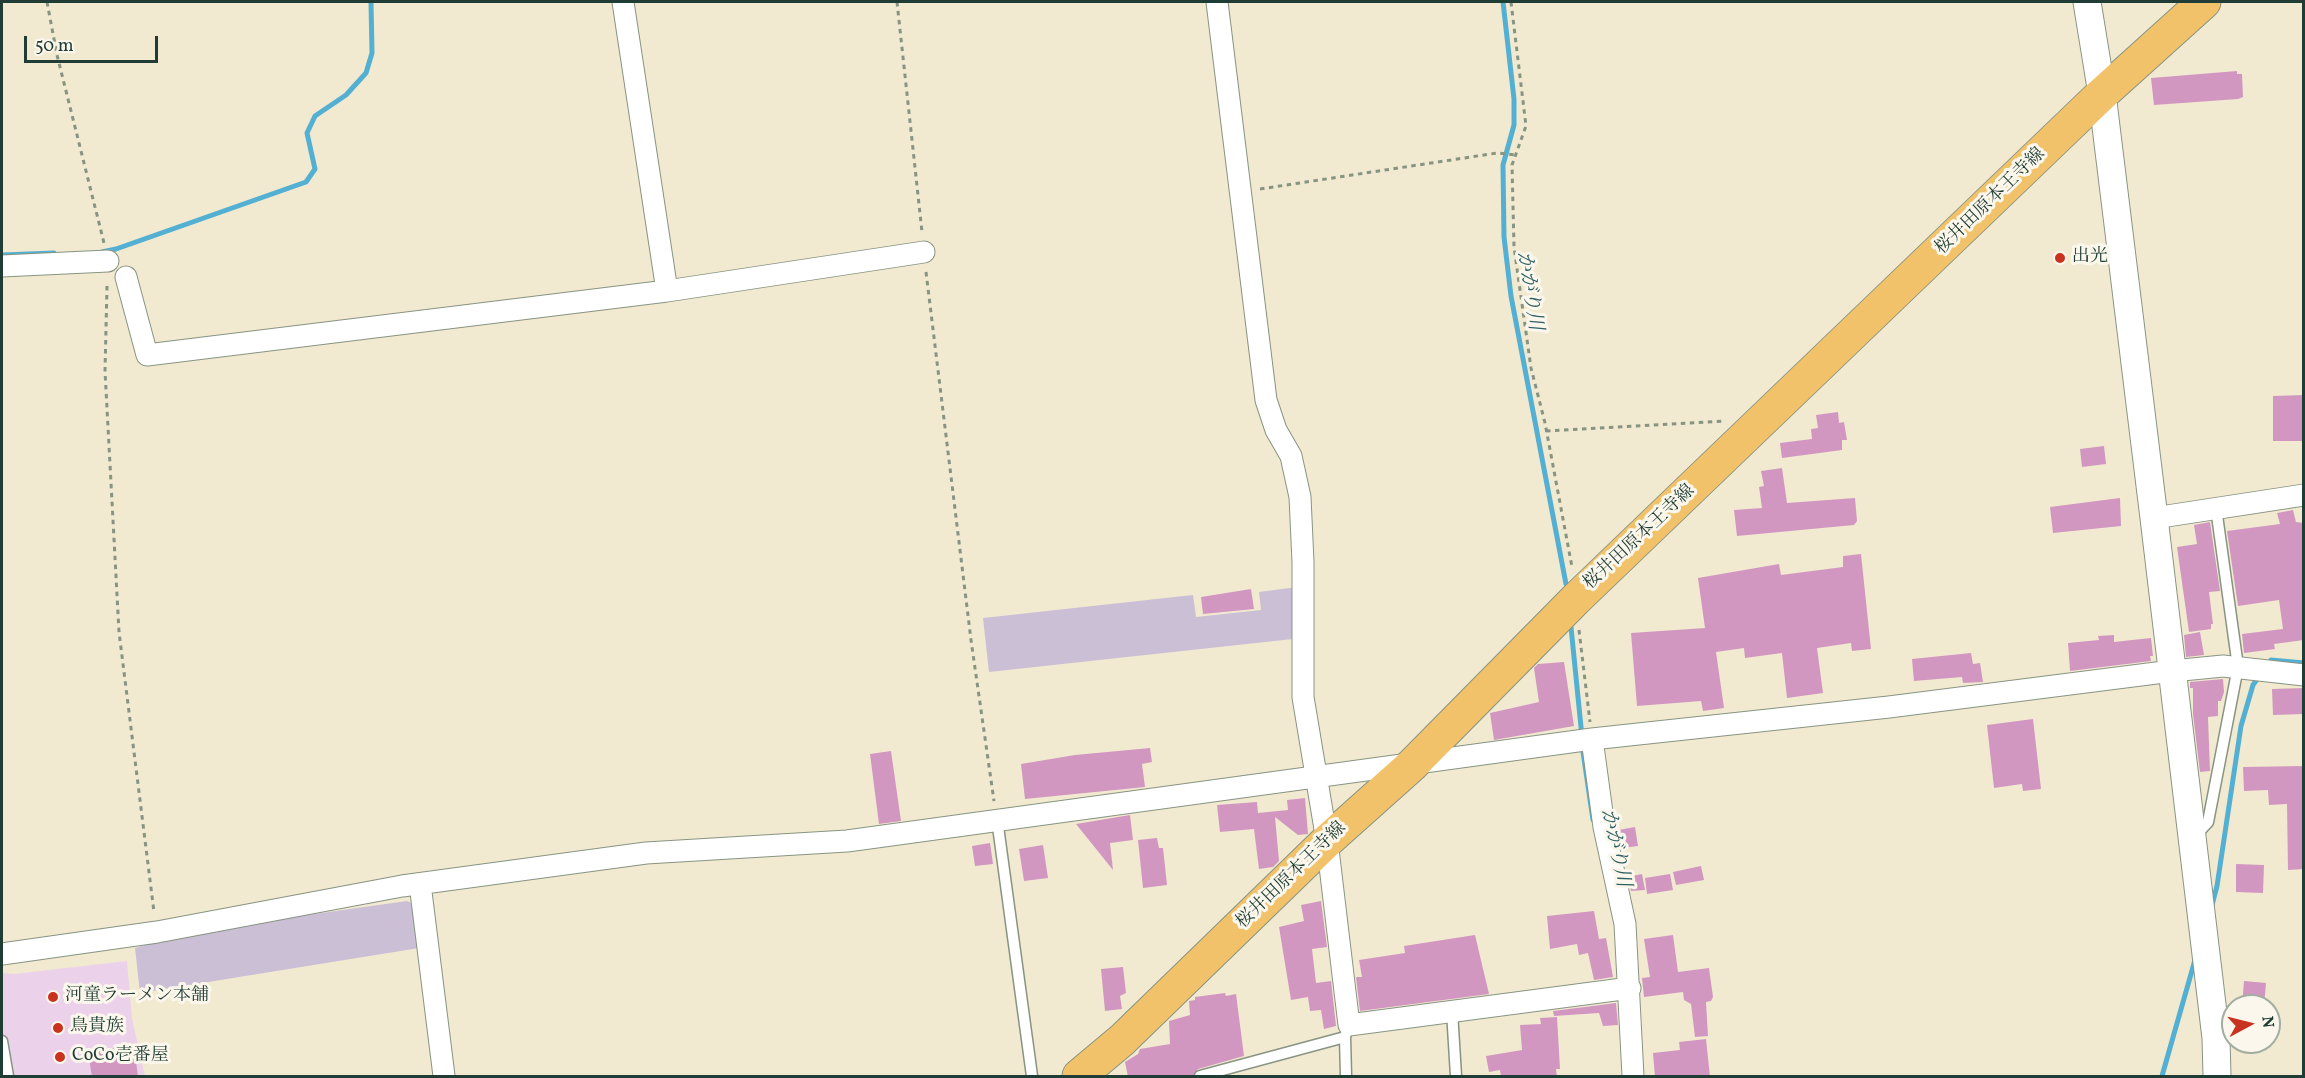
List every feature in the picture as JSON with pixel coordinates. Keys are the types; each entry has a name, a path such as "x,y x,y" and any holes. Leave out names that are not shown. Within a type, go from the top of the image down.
{"main road":[{"name":"桜井田原本王寺線","path":"1079,1077 1122,1040 1327,841 1412,765 1576,599 2102,94 2204,2"}],"street":[{"path":"623,2 667,291"},
{"path":"1217,2 1266,400 1276,430 1292,456 1300,497 1303,697 1327,841 1347,1031 1452,1011 1630,988"},
{"path":"2087,2 2102,94 2154,518 2216,1038 2217,1077"},
{"path":"2,266 106,251"},
{"path":"126,277 147,356 667,291 924,252"},
{"path":"2154,518 2304,495"},
{"path":"2,954 157,932 420,884 646,853 847,842 997,819 1592,739 1889,707 2172,671 2223,666 2304,675"},
{"path":"1592,739 1604,827 1625,924 1633,1077"},
{"path":"420,884 444,1077"}],"lane":[{"path":"2192,839 2208,822 2238,667 2216,508"},
{"path":"997,819 1032,1077"},
{"path":"1452,1011 1456,1077"},
{"path":"1200,1077 1347,1031 1346,1077"},
{"path":"2,1041 8,1077"}],"path":[{"path":"46,2 106,251 105,370 119,632 157,932"},
{"path":"897,2 924,252 971,640 997,819"},
{"path":"1511,2 1526,126 1512,165 1514,247 1531,368 1546,431 1575,580 1592,739"},
{"path":"1242,198 1251,191 1358,172 1497,153 1517,155"},
{"path":"1546,431 1766,418"}],"shaded area":[{"path":"1297,587 1302,638 989,672 983,618 1193,595 1196,617 1261,610 1259,592"},
{"path":"407,901 414,904 419,948 140,993 135,948 193,931"},
{"path":"127,961 132,1019 145,1076 2,1076 2,973 14,974"}],"building":[{"path":"2237,71 2237,74 2242,74 2243,97 2154,105 2151,78"},
{"path":"2304,395 2304,441 2273,441 2273,396"},
{"path":"1838,412 1839,423 1844,422 1847,440 1842,440 1842,450 1782,458 1780,443 1812,439 1811,429 1818,428 1816,415"},
{"path":"2104,446 2106,464 2082,467 2080,449"},
{"path":"1782,468 1787,503 1855,498 1857,521 1854,525 1737,536 1734,510 1762,508 1759,487 1764,486 1761,471"},
{"path":"2120,498 2121,526 2053,533 2050,507"},
{"path":"2293,510 2296,522 2304,523 2304,640 2274,644 2275,649 2244,653 2242,634 2283,629 2279,600 2238,606 2227,531 2280,524 2277,513"},
{"path":"2210,522 2220,591 2209,592 2213,624 2211,624 2211,629 2189,632 2177,547 2197,544 2194,525"},
{"path":"1861,554 1871,649 1852,651 1851,643 1817,648 1823,693 1787,698 1782,653 1745,658 1744,648 1716,652 1724,708 1703,711 1701,701 1637,706 1631,633 1705,628 1698,578 1779,564 1781,575 1843,567 1843,556"},
{"path":"1251,589 1254,609 1203,614 1201,597"},
{"path":"2200,632 2204,655 2186,657 2184,635"},
{"path":"2114,635 2114,642 2151,638 2153,656 2150,656 2151,661 2070,671 2068,643 2099,640 2098,636"},
{"path":"1971,653 1973,664 1980,663 1983,682 1963,683 1962,677 1914,681 1912,659"},
{"path":"1564,662 1574,726 1494,740 1490,713 1539,702 1534,668 1538,664"},
{"path":"2223,679 2224,692 2221,701 2218,701 2218,716 2208,717 2210,771 2200,772 2193,714 2193,688 2190,688 2190,682"},
{"path":"2304,688 2304,714 2273,715 2272,689"},
{"path":"2033,719 2041,789 2023,791 2022,784 1994,788 1987,725"},
{"path":"1150,748 1152,762 1142,764 1145,787 1025,799 1021,764 1075,755"},
{"path":"891,751 901,821 879,824 870,754"},
{"path":"2304,766 2304,869 2288,870 2287,804 2269,805 2268,790 2244,791 2243,767"},
{"path":"1305,798 1308,834 1298,835 1275,817 1279,861 1273,867 1259,869 1254,829 1220,832 1217,805 1257,802 1258,813 1288,810 1287,800"},
{"path":"1130,815 1133,840 1110,843 1113,870 1076,824"},
{"path":"1635,827 1638,846 1622,848 1618,830"},
{"path":"1157,838 1159,848 1163,848 1167,885 1143,888 1138,840"},
{"path":"990,843 993,864 975,866 972,846"},
{"path":"1043,845 1048,878 1024,881 1019,849"},
{"path":"2236,864 2264,865 2263,893 2236,892"},
{"path":"1701,866 1704,880 1676,885 1673,872"},
{"path":"1642,874 1645,890 1631,891 1628,877"},
{"path":"1670,874 1673,890 1647,894 1645,878"},
{"path":"1321,901 1327,947 1312,949 1316,983 1331,981 1336,1026 1324,1029 1321,1010 1310,1011 1308,997 1291,1000 1279,927 1304,921 1301,905"},
{"path":"1594,911 1599,939 1606,938 1613,977 1594,980 1588,953 1579,955 1577,944 1550,949 1547,916"},
{"path":"1475,935 1489,994 1360,1011 1356,977 1362,977 1359,960 1405,953 1404,946"},
{"path":"1673,935 1678,972 1709,968 1713,997 1711,1001 1706,1002 1708,1036 1695,1037 1691,1004 1684,1000 1683,992 1644,997 1642,978 1650,977 1644,939"},
{"path":"1123,967 1126,993 1120,996 1122,1009 1105,1011 1101,969"},
{"path":"2244,981 2266,983 2265,994 2243,994"},
{"path":"1225,993 1226,996 1236,994 1244,1056 1198,1069 1193,1077 1128,1077 1125,1062 1138,1054 1140,1049 1170,1044 1169,1021 1190,1015 1189,1001 1195,1000 1195,997"},
{"path":"1616,1003 1618,1025 1603,1026 1599,1013 1554,1016 1553,1011"},
{"path":"1557,1017 1560,1069 1556,1069 1557,1077 1501,1077 1500,1070 1489,1072 1486,1056 1522,1050 1520,1025 1541,1024 1540,1018"},
{"path":"1706,1039 1710,1077 1655,1077 1653,1053 1680,1050 1679,1042"},
{"path":"134,1045 138,1077 92,1077 88,1052"}],"waterway":[{"path":"102,252 306,182 315,169 307,133 315,116 346,95 366,73 372,53 371,2"},
{"name":"かがり川","path":"1503,2 1514,99 1514,125 1503,165 1504,237 1511,296 1566,584"},
{"path":"2,255 54,253"},
{"name":"かがり川","path":"1571,627 1582,737"},
{"path":"2267,665 2271,660 2304,663"},
{"path":"2212,905 2217,886 2241,726 2253,685 2260,675"},
{"name":"かがり川","path":"1583,752 1593,820"},
{"path":"2162,1076 2195,960"}],"place":[{"name":"出光","path":"2060,258"},
{"name":"河童ラーメン本舗","path":"53,997"},
{"name":"鳥貴族","path":"58,1028"},
{"name":"CoCo壱番屋","path":"60,1057"}]}
